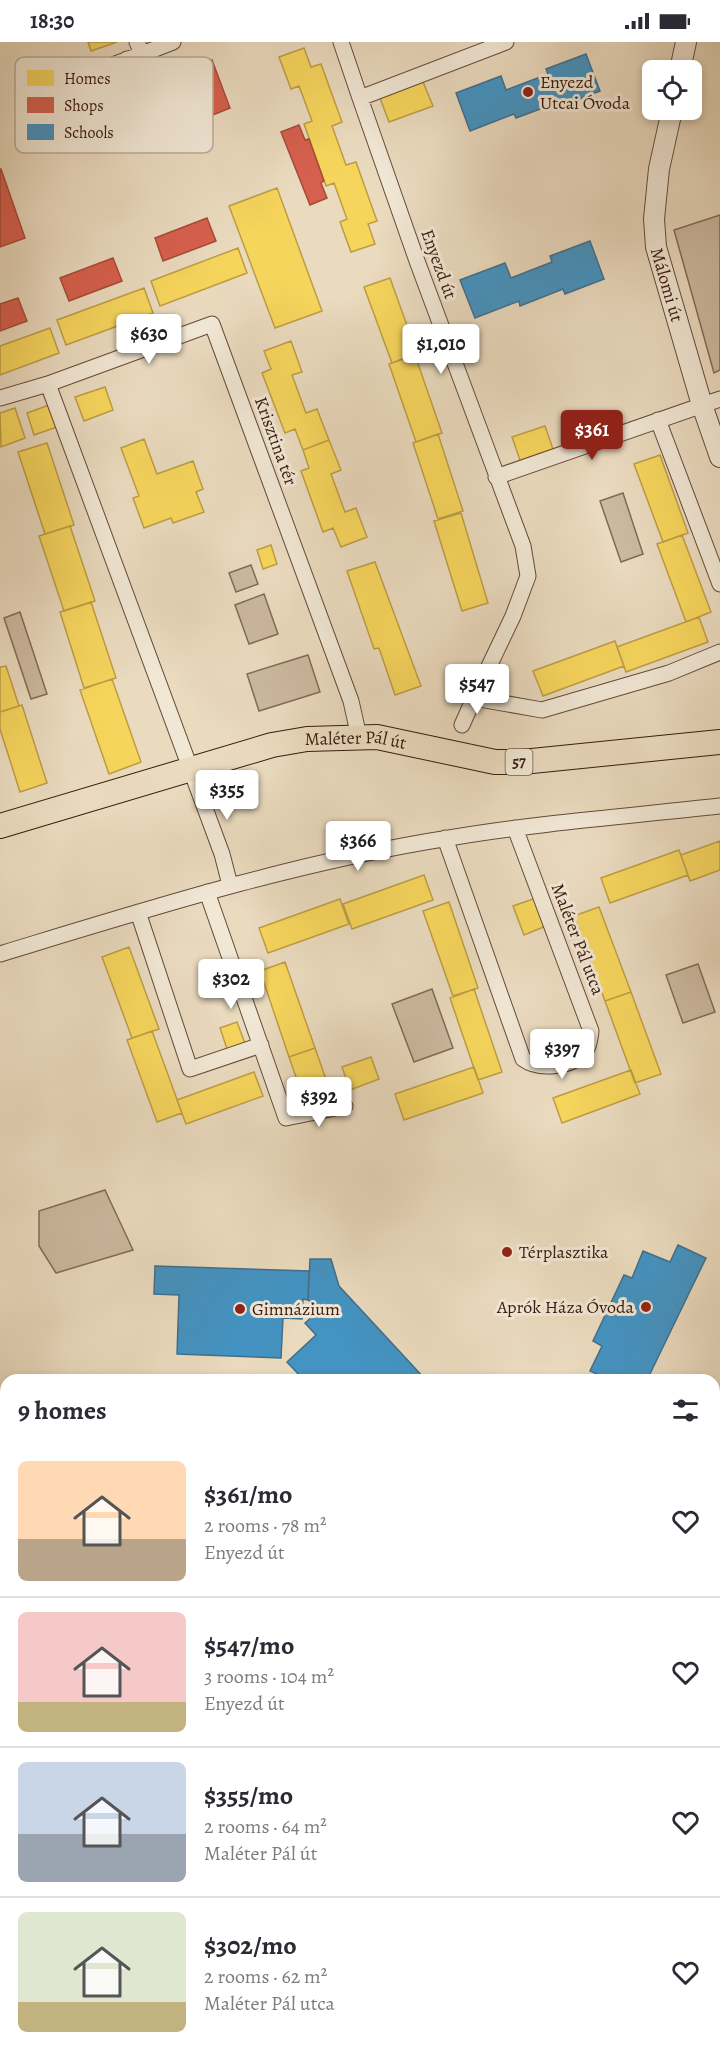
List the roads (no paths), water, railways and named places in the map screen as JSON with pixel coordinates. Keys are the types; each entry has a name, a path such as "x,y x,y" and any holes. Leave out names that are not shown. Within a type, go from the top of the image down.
{"main road":[{"name":"Maléter Pál út","path":"0,826 272,745 359,737 402,741 495,762 547,761 720,742"}],"street":[{"path":"140,48 173,42"},
{"name":"Enyezd út","path":"341,42 496,477 523,546 528,576 513,616 462,724"},
{"path":"360,98 506,42"},
{"path":"682,60 687,42"},
{"name":"Málomi út","path":"670,120 658,179 654,219 656,247 711,402 720,457"},
{"name":"Krisztina tér","path":"0,398 48,384 212,324 351,701 359,737"},
{"path":"48,384 222,854 230,885"},
{"path":"496,477 711,402"},
{"path":"658,420 720,584"},
{"path":"474,698 542,710 669,673 720,652"},
{"path":"0,954 230,885 445,838 515,828 720,806"},
{"name":"Maléter Pál utca","path":"445,838 523,1059 532,1065 544,1068 582,1055 588,1045 591,1031 515,828"},
{"path":"207,892 286,1118 345,1106"},
{"path":"138,912 190,1069 261,1046"}],"place":[{"name":"Enyezd Utcai Óvoda","path":"528,92"},
{"name":"Térplasztika","path":"507,1252"},
{"name":"Aprók Háza Óvoda","path":"646,1307"},
{"name":"Gimnázium","path":"240,1309"}]}
